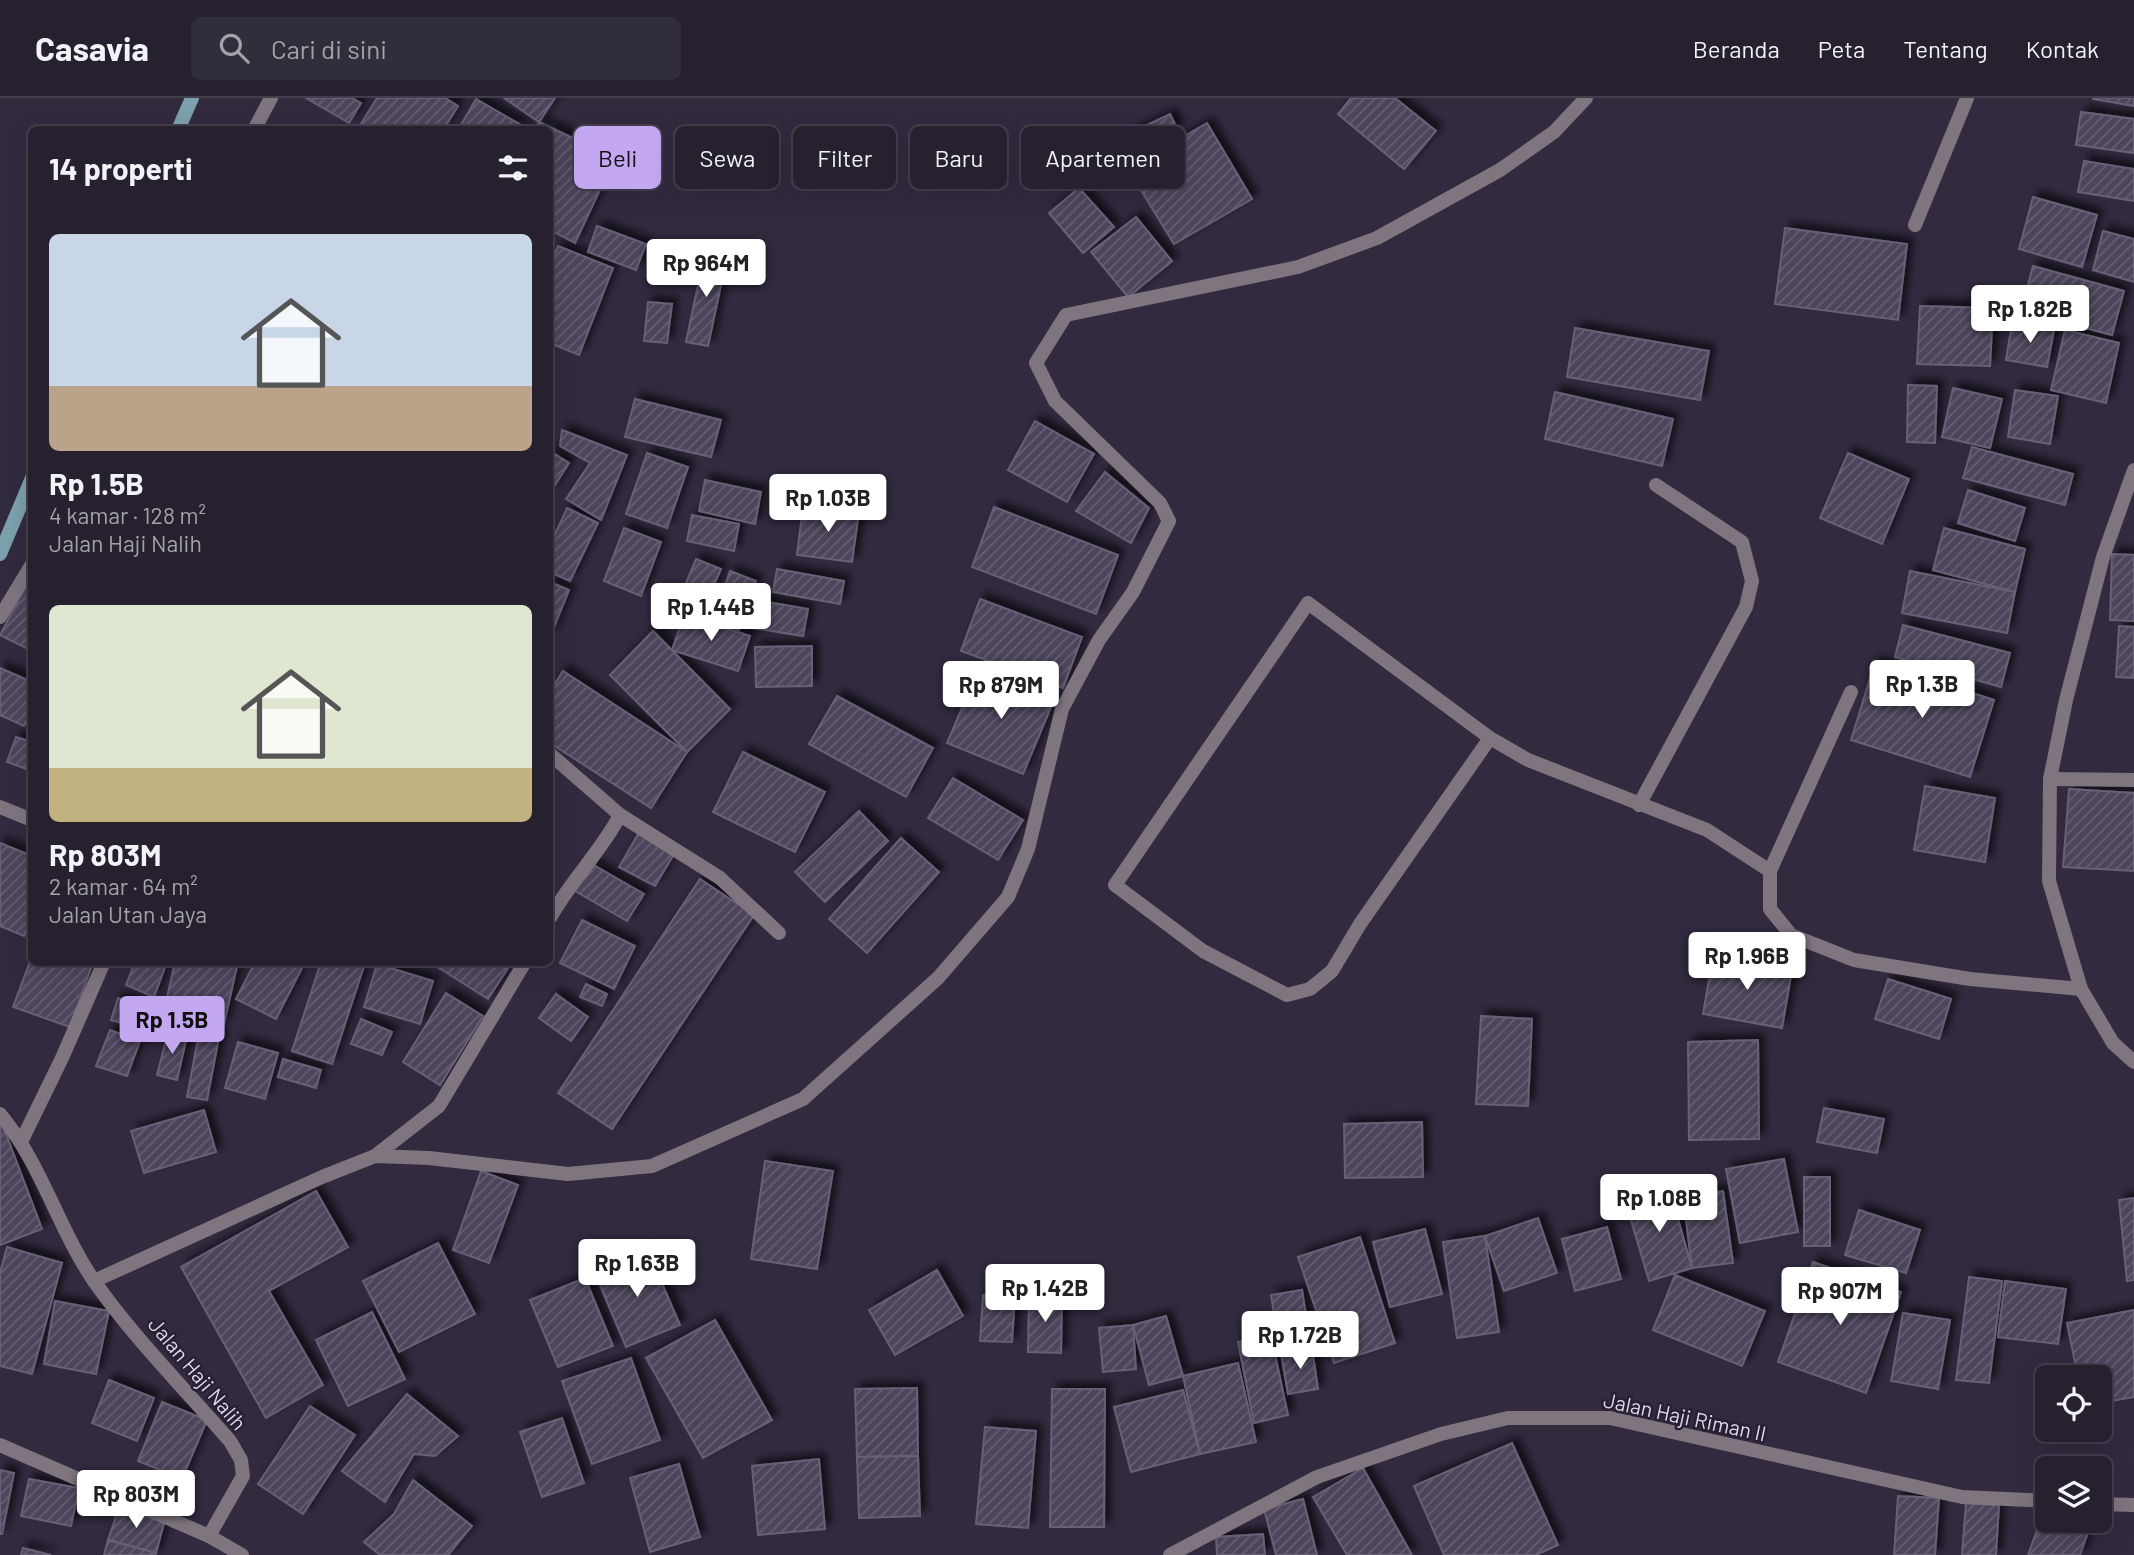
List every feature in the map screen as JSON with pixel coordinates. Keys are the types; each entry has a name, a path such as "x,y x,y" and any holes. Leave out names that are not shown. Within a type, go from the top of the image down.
{"street":[{"path":"256,126 271,98"},
{"path":"375,1157 429,1158 568,1174 652,1166 803,1099 856,1053 938,978 1008,897 1028,849 1062,709 1099,640 1133,592 1169,521 1160,503 1055,401 1036,363 1066,315 1298,267 1377,238 1500,170 1554,132 1586,98"},
{"path":"1915,225 1967,98"},
{"path":"2134,470 2103,557 2080,637 2050,779 2049,881 2081,989 2113,1043 2134,1062"},
{"path":"1639,805 1746,607 1752,581 1742,542 1656,485"},
{"path":"0,617 28,571"},
{"path":"1490,738 1360,924 1332,971 1310,989 1286,995 1255,980 1203,951 1115,885 1308,603 1490,738 1528,760 1707,830 1770,871"},
{"path":"1852,692 1770,871 1770,909 1791,935 1854,960 1970,979 2081,989"},
{"path":"553,757 620,815 720,878 779,933"},
{"path":"2050,779 2134,780"},
{"path":"0,807 28,818"},
{"path":"553,912 559,900 608,838 620,815"},
{"path":"22,1140 102,966"},
{"path":"94,1281 322,1177 375,1157 439,1106 522,966"},
{"name":"Jalan Haji Nalih","path":"0,1114 22,1140 44,1191 94,1281 230,1441 241,1460 243,1476 209,1536"},
{"name":"Jalan Haji Riman II","path":"1170,1555 1317,1477 1441,1434 1508,1418 1610,1418 1962,1497 2035,1500"},
{"path":"0,1445 209,1536 242,1555"},
{"path":"2112,1505 2134,1506"}],"building":[{"path":"306,98 352,98 361,103 349,123"},
{"path":"377,98 445,98 458,106 446,126 360,126"},
{"path":"504,98 555,98 539,122"},
{"path":"1351,98 1395,98 1436,131 1404,169 1338,114"},
{"path":"2093,98 2134,98 2134,106 2093,99"},
{"path":"476,99 523,126 460,126"},
{"path":"2081,112 2134,119 2134,153 2076,145"},
{"path":"1170,114 1176,126 1145,126"},
{"path":"1207,123 1252,199 1174,244 1140,189 1185,189 1185,136"},
{"path":"553,129 574,139 574,189 600,189 575,243 553,232"},
{"path":"2084,161 2134,169 2134,201 2078,192"},
{"path":"1080,189 1114,227 1083,253 1049,213"},
{"path":"2033,197 2097,215 2082,267 2019,249"},
{"path":"1136,217 1172,261 1128,297 1091,252"},
{"path":"597,226 646,244 636,270 588,252"},
{"path":"1785,228 1907,244 1898,320 1775,304"},
{"path":"2103,231 2134,239 2134,282 2093,270"},
{"path":"558,246 613,268 579,355 553,344 553,258"},
{"path":"705,252 727,257 708,346 686,342"},
{"path":"2033,266 2124,291 2112,335 2021,311"},
{"path":"648,302 672,304 667,343 644,341"},
{"path":"1920,306 1993,308 1990,366 1917,364"},
{"path":"2012,323 2054,330 2047,367 2006,360"},
{"path":"1575,328 1709,351 1700,400 1567,377"},
{"path":"2065,330 2119,343 2106,403 2051,390"},
{"path":"1908,385 1937,386 1935,443 1907,442"},
{"path":"1953,388 2002,399 1990,448 1942,437"},
{"path":"2015,390 2058,396 2050,444 2008,437"},
{"path":"1555,392 1673,419 1662,466 1545,439"},
{"path":"635,399 721,420 711,457 625,437"},
{"path":"1035,421 1094,454 1067,502 1008,470"},
{"path":"562,430 627,455 601,520 566,499 590,463 560,446"},
{"path":"1972,447 2073,474 2065,505 1963,478"},
{"path":"553,453 569,463 553,488"},
{"path":"647,453 688,467 667,528 626,514"},
{"path":"1848,453 1909,479 1882,544 1820,518"},
{"path":"1105,472 1149,508 1131,543 1076,511"},
{"path":"705,480 761,492 755,524 699,511"},
{"path":"1968,490 2025,508 2015,541 1958,523"},
{"path":"803,506 859,512 852,562 797,555"},
{"path":"994,507 1118,555 1096,614 972,567"},
{"path":"567,508 598,523 570,581 553,573 553,538"},
{"path":"692,515 739,524 734,551 687,541"},
{"path":"624,528 661,542 641,596 604,581"},
{"path":"1944,528 2025,549 2015,592 1933,570"},
{"path":"2112,554 2134,555 2134,621 2110,620"},
{"path":"696,559 721,569 700,617 676,607"},
{"path":"777,569 844,581 840,604 773,592"},
{"path":"730,571 756,581 739,630 713,620"},
{"path":"1910,571 2015,592 2007,633 1902,613"},
{"path":"28,582 28,649 0,635"},
{"path":"553,583 569,590 553,630"},
{"path":"980,599 1082,637 1063,688 961,651"},
{"path":"756,600 808,609 803,636 752,628"},
{"path":"684,615 750,636 738,671 672,650"},
{"path":"1903,625 2010,653 2001,687 1895,657"},
{"path":"2119,626 2134,627 2134,678 2116,677"},
{"path":"653,631 730,709 687,752 610,675"},
{"path":"812,646 812,686 756,687 755,647"},
{"path":"1875,662 1994,700 1970,777 1851,740"},
{"path":"0,668 28,680 28,718 24,726 0,715"},
{"path":"979,668 1054,700 1023,774 947,743"},
{"path":"563,671 687,752 651,808 553,745 553,687"},
{"path":"837,696 933,748 906,797 809,744"},
{"path":"16,737 28,741 28,770 7,762"},
{"path":"743,752 825,792 795,852 713,812"},
{"path":"953,778 1023,820 998,860 928,818"},
{"path":"1925,786 1995,798 1985,862 1914,850"},
{"path":"2069,789 2134,793 2134,871 2063,867"},
{"path":"859,811 888,841 825,902 795,872"},
{"path":"638,834 674,854 655,886 619,867"},
{"path":"901,838 939,872 867,953 829,919"},
{"path":"0,843 28,854 28,928 24,936 0,926"},
{"path":"592,864 644,894 627,921 575,891"},
{"path":"700,879 754,915 612,1129 558,1093"},
{"path":"582,920 635,946 614,989 560,963"},
{"path":"1713,956 1792,970 1782,1028 1703,1014"},
{"path":"28,966 92,966 70,1027 13,1007"},
{"path":"133,966 166,966 154,997 126,985"},
{"path":"174,966 237,966 224,1024 164,1011"},
{"path":"253,966 303,966 276,1019 236,999"},
{"path":"320,966 364,966 332,1064 292,1051"},
{"path":"376,966 433,981 420,1024 364,1007"},
{"path":"440,966 509,966 488,999 439,968"},
{"path":"1888,979 1951,999 1939,1039 1875,1019"},
{"path":"586,984 607,994 602,1006 580,997"},
{"path":"446,993 483,1016 440,1085 403,1062"},
{"path":"556,994 588,1017 571,1041 539,1018"},
{"path":"118,998 164,1011 158,1033 111,1020"},
{"path":"1481,1016 1532,1019 1528,1106 1476,1104"},
{"path":"361,1019 392,1032 382,1055 351,1044"},
{"path":"200,1028 220,1032 207,1100 187,1097"},
{"path":"110,1030 140,1041 127,1076 96,1066"},
{"path":"168,1032 187,1036 177,1080 157,1075"},
{"path":"1758,1040 1759,1139 1689,1140 1688,1042"},
{"path":"238,1042 278,1053 265,1099 225,1088"},
{"path":"283,1059 321,1070 316,1088 278,1077"},
{"path":"1824,1108 1884,1119 1877,1153 1817,1142"},
{"path":"204,1110 216,1152 144,1173 131,1131"},
{"path":"0,1118 42,1229 0,1245"},
{"path":"1422,1122 1423,1177 1345,1178 1344,1124"},
{"path":"1784,1159 1798,1232 1740,1243 1726,1169"},
{"path":"765,1161 833,1171 817,1269 751,1259"},
{"path":"481,1171 518,1185 489,1263 453,1250"},
{"path":"1804,1177 1830,1177 1830,1246 1804,1246"},
{"path":"1669,1187 1692,1268 1649,1281 1625,1200"},
{"path":"316,1191 348,1247 269,1291 323,1385 266,1418 181,1267"},
{"path":"1723,1191 1733,1263 1692,1268 1683,1196"},
{"path":"2134,1198 2134,1280 2127,1281 2119,1200"},
{"path":"1859,1210 1920,1230 1906,1273 1845,1255"},
{"path":"1538,1218 1557,1273 1504,1291 1485,1236"},
{"path":"1607,1227 1621,1279 1575,1291 1562,1239"},
{"path":"1425,1229 1442,1294 1390,1307 1373,1242"},
{"path":"1485,1236 1499,1332 1457,1338 1443,1242"},
{"path":"1360,1237 1395,1343 1334,1363 1298,1257"},
{"path":"438,1243 475,1314 399,1352 363,1281"},
{"path":"7,1247 62,1263 32,1374 0,1366 0,1273"},
{"path":"648,1251 680,1325 626,1347 595,1273"},
{"path":"1813,1262 1901,1292 1866,1393 1778,1362"},
{"path":"937,1270 963,1316 895,1355 869,1310"},
{"path":"1675,1275 1765,1311 1742,1366 1653,1330"},
{"path":"1969,1277 2002,1281 1989,1383 1956,1380"},
{"path":"585,1278 613,1346 558,1367 530,1300"},
{"path":"2005,1281 2066,1289 2058,1344 1998,1337"},
{"path":"1302,1290 1306,1315 1275,1320 1271,1295"},
{"path":"983,1295 1015,1297 1012,1342 980,1341"},
{"path":"1029,1295 1062,1295 1061,1353 1028,1352"},
{"path":"55,1301 109,1311 96,1374 44,1364"},
{"path":"2134,1310 2134,1397 2112,1401 2112,1365 2076,1365 2067,1323"},
{"path":"372,1312 405,1379 348,1406 316,1340"},
{"path":"1903,1313 1950,1320 1938,1389 1891,1381"},
{"path":"1306,1315 1312,1348 1281,1353 1275,1320"},
{"path":"1166,1316 1183,1376 1149,1385 1133,1325"},
{"path":"715,1320 772,1420 703,1458 646,1358"},
{"path":"1133,1325 1136,1369 1103,1372 1099,1328"},
{"path":"1271,1336 1288,1415 1254,1423 1238,1342"},
{"path":"1312,1348 1318,1389 1288,1394 1281,1353"},
{"path":"631,1358 660,1440 592,1464 562,1381"},
{"path":"1238,1363 1256,1442 1200,1454 1183,1376"},
{"path":"109,1380 154,1398 137,1441 92,1423"},
{"path":"917,1388 918,1456 857,1457 855,1389"},
{"path":"1052,1389 1105,1389 1104,1527 1050,1527"},
{"path":"1183,1390 1200,1454 1131,1472 1114,1407"},
{"path":"407,1394 458,1436 435,1456 414,1454 385,1502 342,1471"},
{"path":"162,1402 207,1420 182,1479 138,1461"},
{"path":"310,1406 355,1435 303,1514 258,1484"},
{"path":"562,1418 584,1483 542,1497 520,1432"},
{"path":"985,1427 1036,1431 1028,1528 976,1524"},
{"path":"1512,1443 1558,1545 1536,1555 1444,1555 1414,1486"},
{"path":"918,1456 920,1516 859,1518 857,1457"},
{"path":"819,1459 825,1529 758,1535 752,1466"},
{"path":"679,1464 700,1537 650,1552 630,1478"},
{"path":"1363,1468 1412,1555 1347,1555 1313,1497"},
{"path":"0,1470 14,1473 2,1534 0,1534"},
{"path":"29,1479 79,1488 71,1526 21,1516"},
{"path":"413,1480 472,1526 448,1555 380,1555 364,1542 394,1514"},
{"path":"1898,1496 1939,1498 1935,1555 1894,1555"},
{"path":"1303,1499 1317,1555 1276,1555 1264,1509"},
{"path":"1966,1503 1999,1505 1996,1555 1962,1555"},
{"path":"120,1505 164,1523 156,1553 108,1540"},
{"path":"2036,1533 2087,1535 2080,1555 2028,1555"},
{"path":"1263,1534 1265,1555 1217,1555 1216,1537"},
{"path":"108,1540 156,1553 104,1555"},
{"path":"23,1548 51,1555 21,1555"}],"waterway":[{"path":"180,126 192,98"},
{"path":"0,554 28,488"}]}
